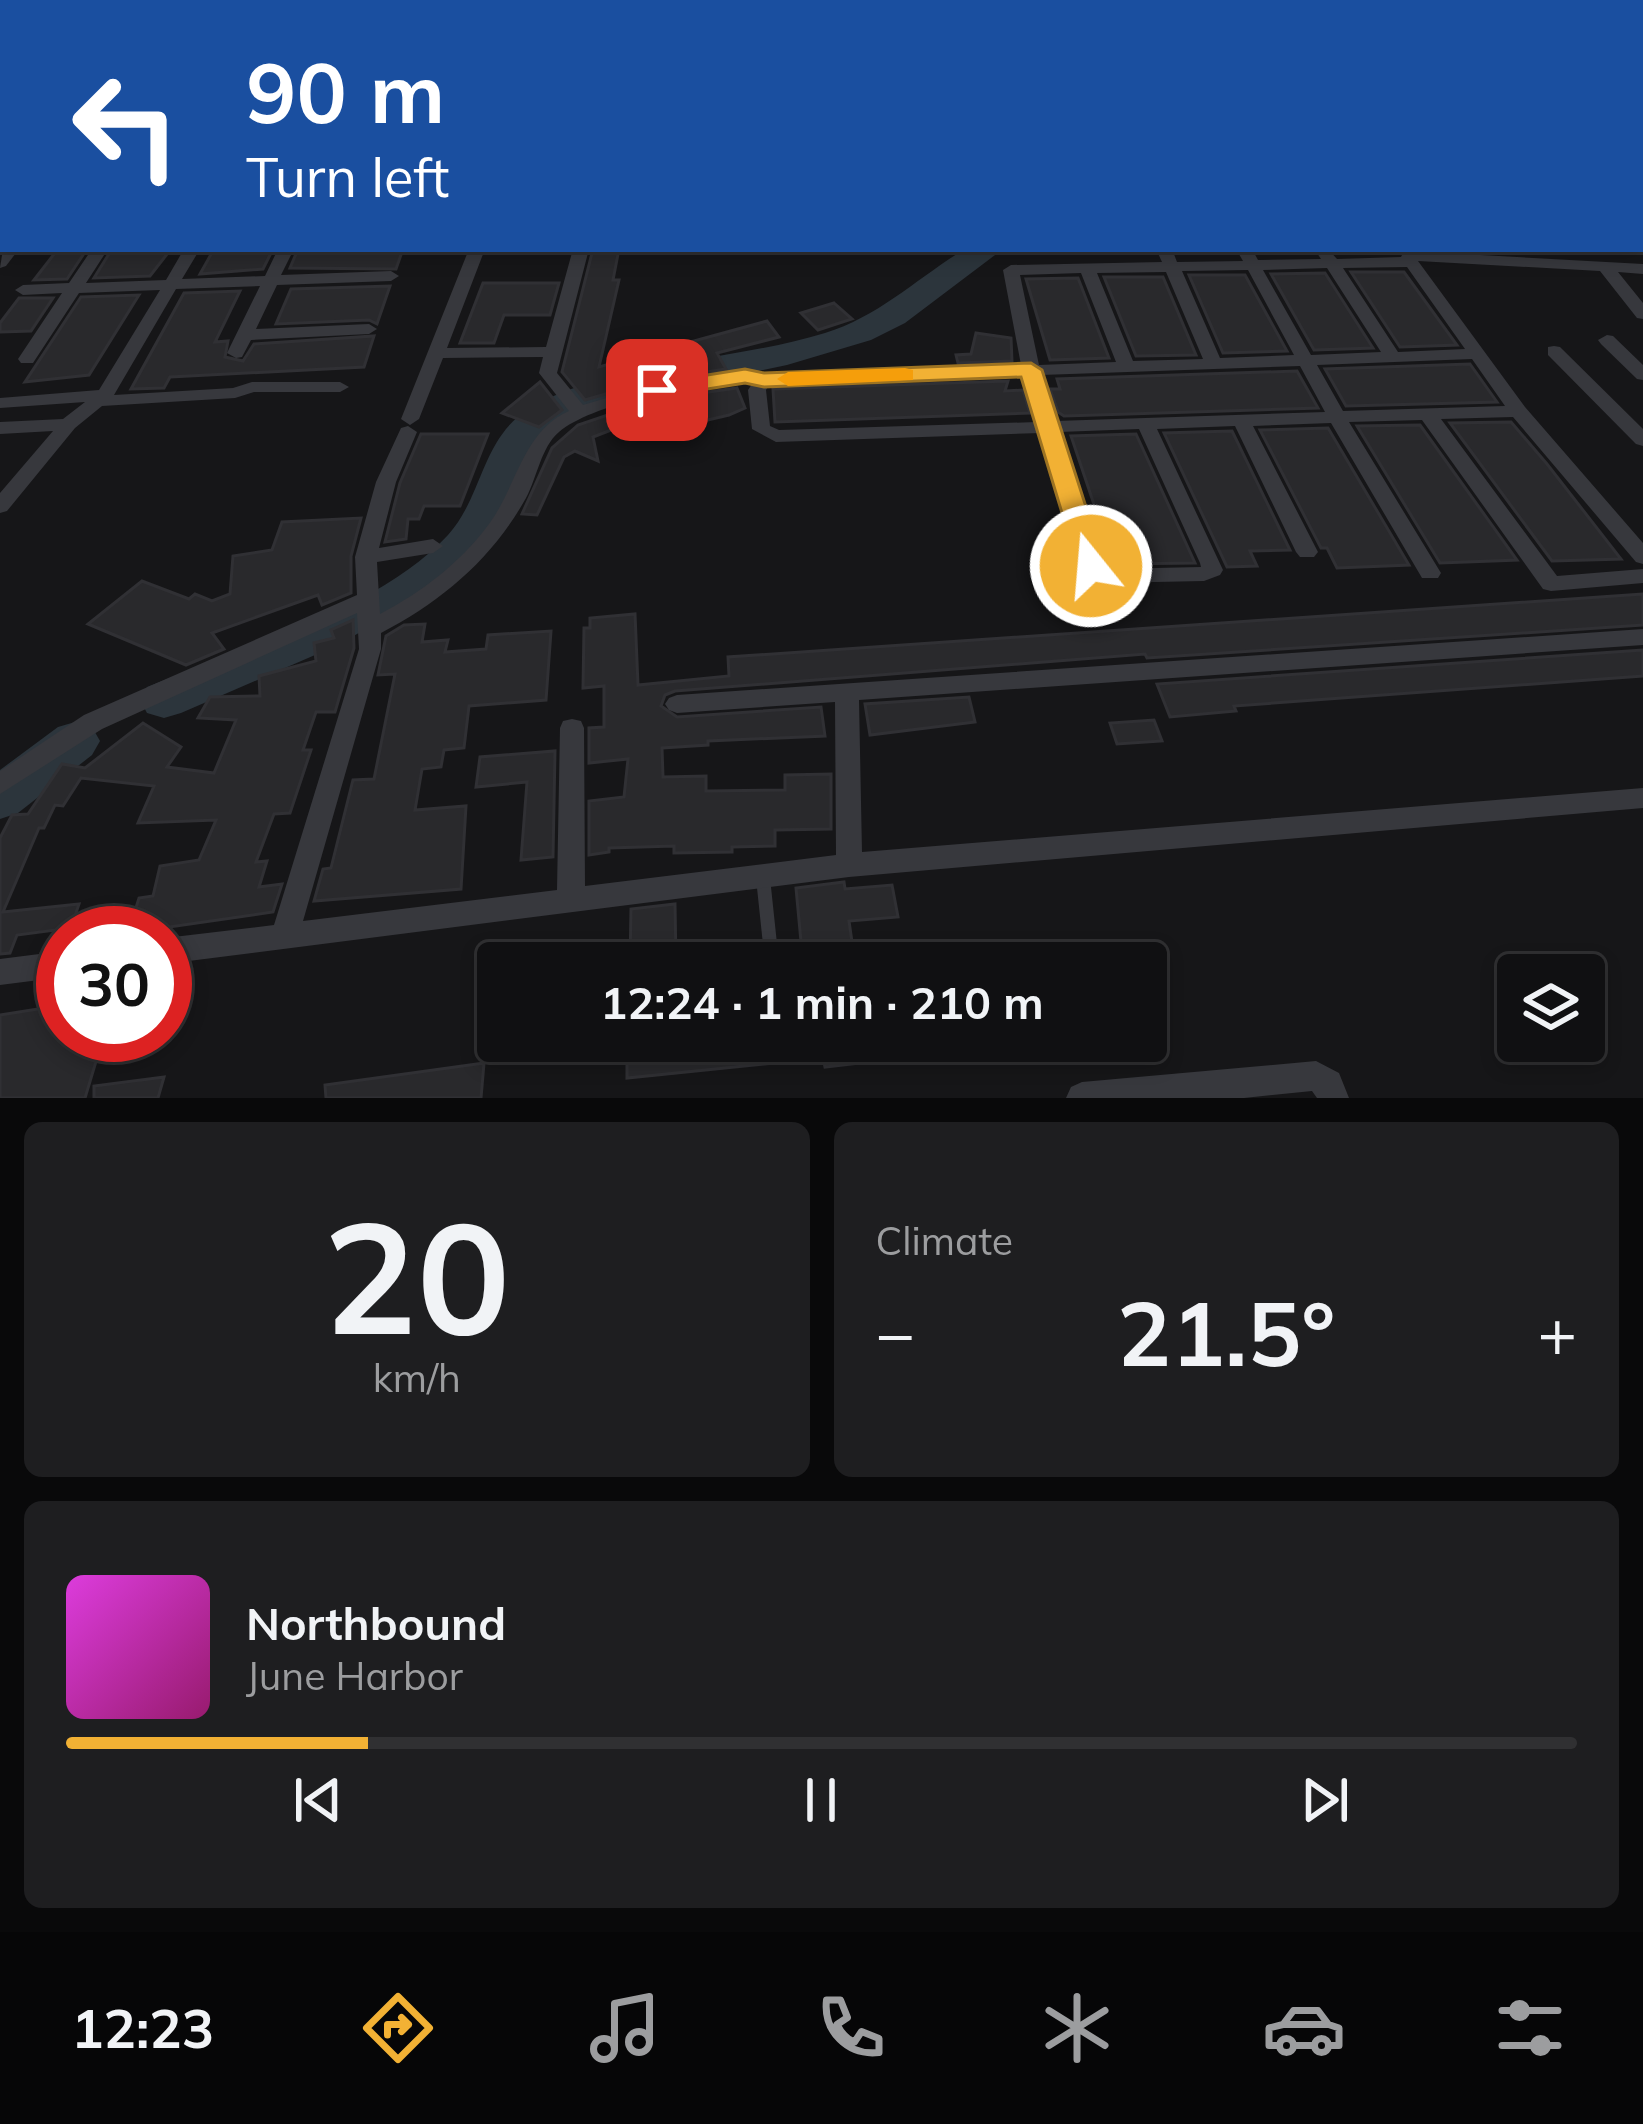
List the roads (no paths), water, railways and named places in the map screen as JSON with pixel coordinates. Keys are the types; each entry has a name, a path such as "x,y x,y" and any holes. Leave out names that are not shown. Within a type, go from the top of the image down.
{"street":[{"path":"27,359 98,252"},
{"path":"1,502 68,424 102,398 190,252"},
{"path":"284,252 240,344 369,328"},
{"path":"285,936 370,649 366,557 386,482 476,252"},
{"path":"572,406 548,373 579,252"},
{"path":"1144,421 1211,563 1212,570 1204,574 1098,573 1091,566 1031,370 1011,270 1166,257 1326,256 1642,269"},
{"path":"1326,256 1393,358"},
{"path":"1408,256 1518,411 1643,557"},
{"path":"1166,257 1214,364"},
{"path":"1246,257 1430,573"},
{"path":"1086,266 1127,367"},
{"path":"1605,267 1643,314"},
{"path":"22,290 391,276"},
{"path":"1607,340 1643,375"},
{"path":"1554,351 1643,440"},
{"path":"439,353 552,352"},
{"path":"0,784 93,722 370,613 429,597 477,557 509,511 548,431 572,406 688,382 745,376 764,380 1477,354"},
{"path":"764,380 757,390 761,429 770,436 1518,411"},
{"path":"0,403 235,393"},
{"path":"1426,412 1551,584 1643,576"},
{"path":"1240,418 1307,552"},
{"path":"0,428 68,424"},
{"path":"366,557 433,546"},
{"path":"677,704 1643,638"},
{"path":"847,691 849,865"},
{"path":"571,901 572,728"},
{"path":"192,948 849,865 1643,798"},
{"path":"0,972 36,967"},
{"path":"1082,1098 1316,1076 1328,1084 1333,1098"}],"lane":[{"path":"763,878 770,942"}],"waterway":[{"path":"164,700 364,614 435,570 473,530 511,447 550,412 598,394 787,354 859,333 894,316 983,252"},
{"path":"0,798 75,741"}]}
